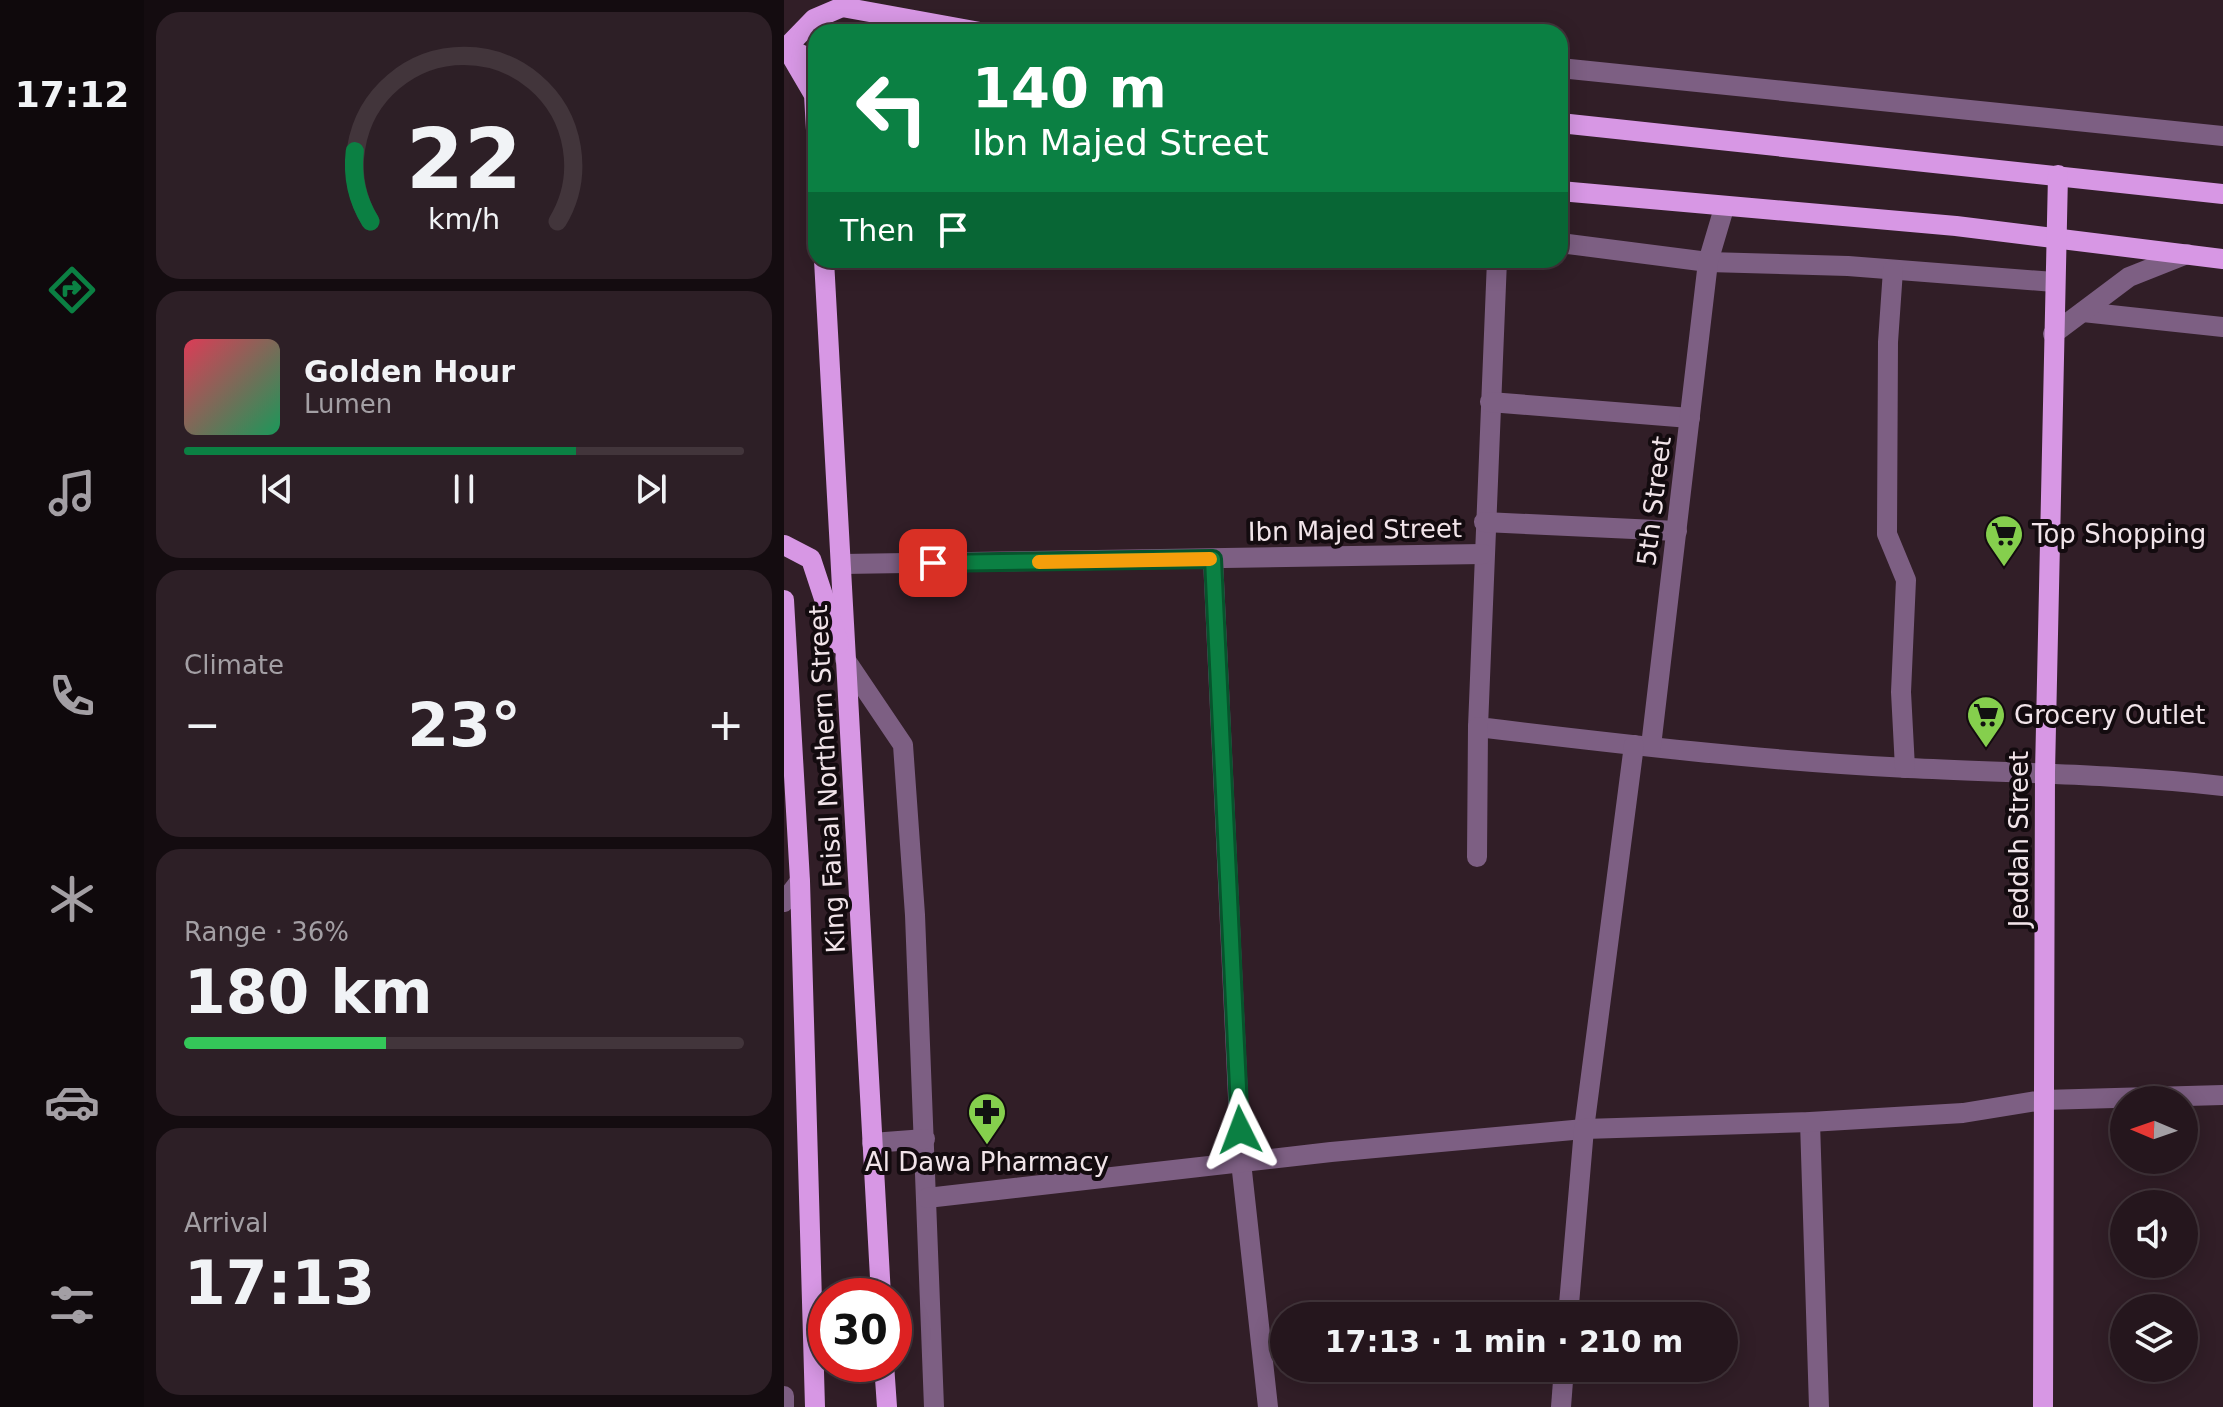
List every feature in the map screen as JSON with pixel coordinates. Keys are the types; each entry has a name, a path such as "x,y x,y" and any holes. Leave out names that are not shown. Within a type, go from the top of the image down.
{"main road":[{"path":"809,24 842,7 936,24"},
{"path":"785,46 808,25"},
{"path":"785,46 808,58"},
{"path":"785,46 808,85"},
{"path":"1568,124 2223,194"},
{"name":"Jeddah Street","path":"2043,1407 2045,772 2058,175"},
{"path":"1568,192 2055,238 2223,259"},
{"name":"King Faisal Northern Street","path":"824,268 880,1278"},
{"path":"784,545 811,559 845,659"},
{"name":"King Faisal Northern Street","path":"784,600 800,881 815,1407"},
{"path":"885,1382 887,1407"}],"street":[{"path":"1568,69 2223,136"},
{"name":"5th Street","path":"1569,1302 1584,1129 1677,531 1708,262 1724,208"},
{"path":"1568,244 1708,262 1893,270 2054,282"},
{"path":"2053,334 2129,277 2187,254"},
{"path":"1477,857 1484,522 1497,268"},
{"path":"1893,270 1888,342 1887,534 1906,580 1901,692 1905,768"},
{"path":"2083,312 2223,327"},
{"path":"1490,402 1690,418"},
{"path":"1484,522 1677,531"},
{"name":"Ibn Majed Street","path":"843,564 1483,554"},
{"path":"1213,559 1241,1162 1268,1407"},
{"path":"845,659 903,745 925,1139 934,1407"},
{"path":"1478,727 1905,768 2131,775 2223,786"},
{"path":"784,902 800,881"},
{"path":"927,1198 1241,1162 1584,1129 1810,1122 1963,1113 2043,1100 2223,1095"},
{"path":"1810,1122 1819,1407"},
{"path":"872,1143 925,1139"},
{"path":"1561,1407 1563,1382"},
{"path":"784,1396 784,1407"}],"slow traffic":[{"path":"1039,562 1210,559"}],"place":[{"name":"Top Shopping","path":"2004,568"},
{"name":"Grocery Outlet","path":"1986,749"},
{"name":"Al Dawa Pharmacy","path":"987,1146"}],"route":[{"path":"933,563 1213,559 1240,1130"}]}
